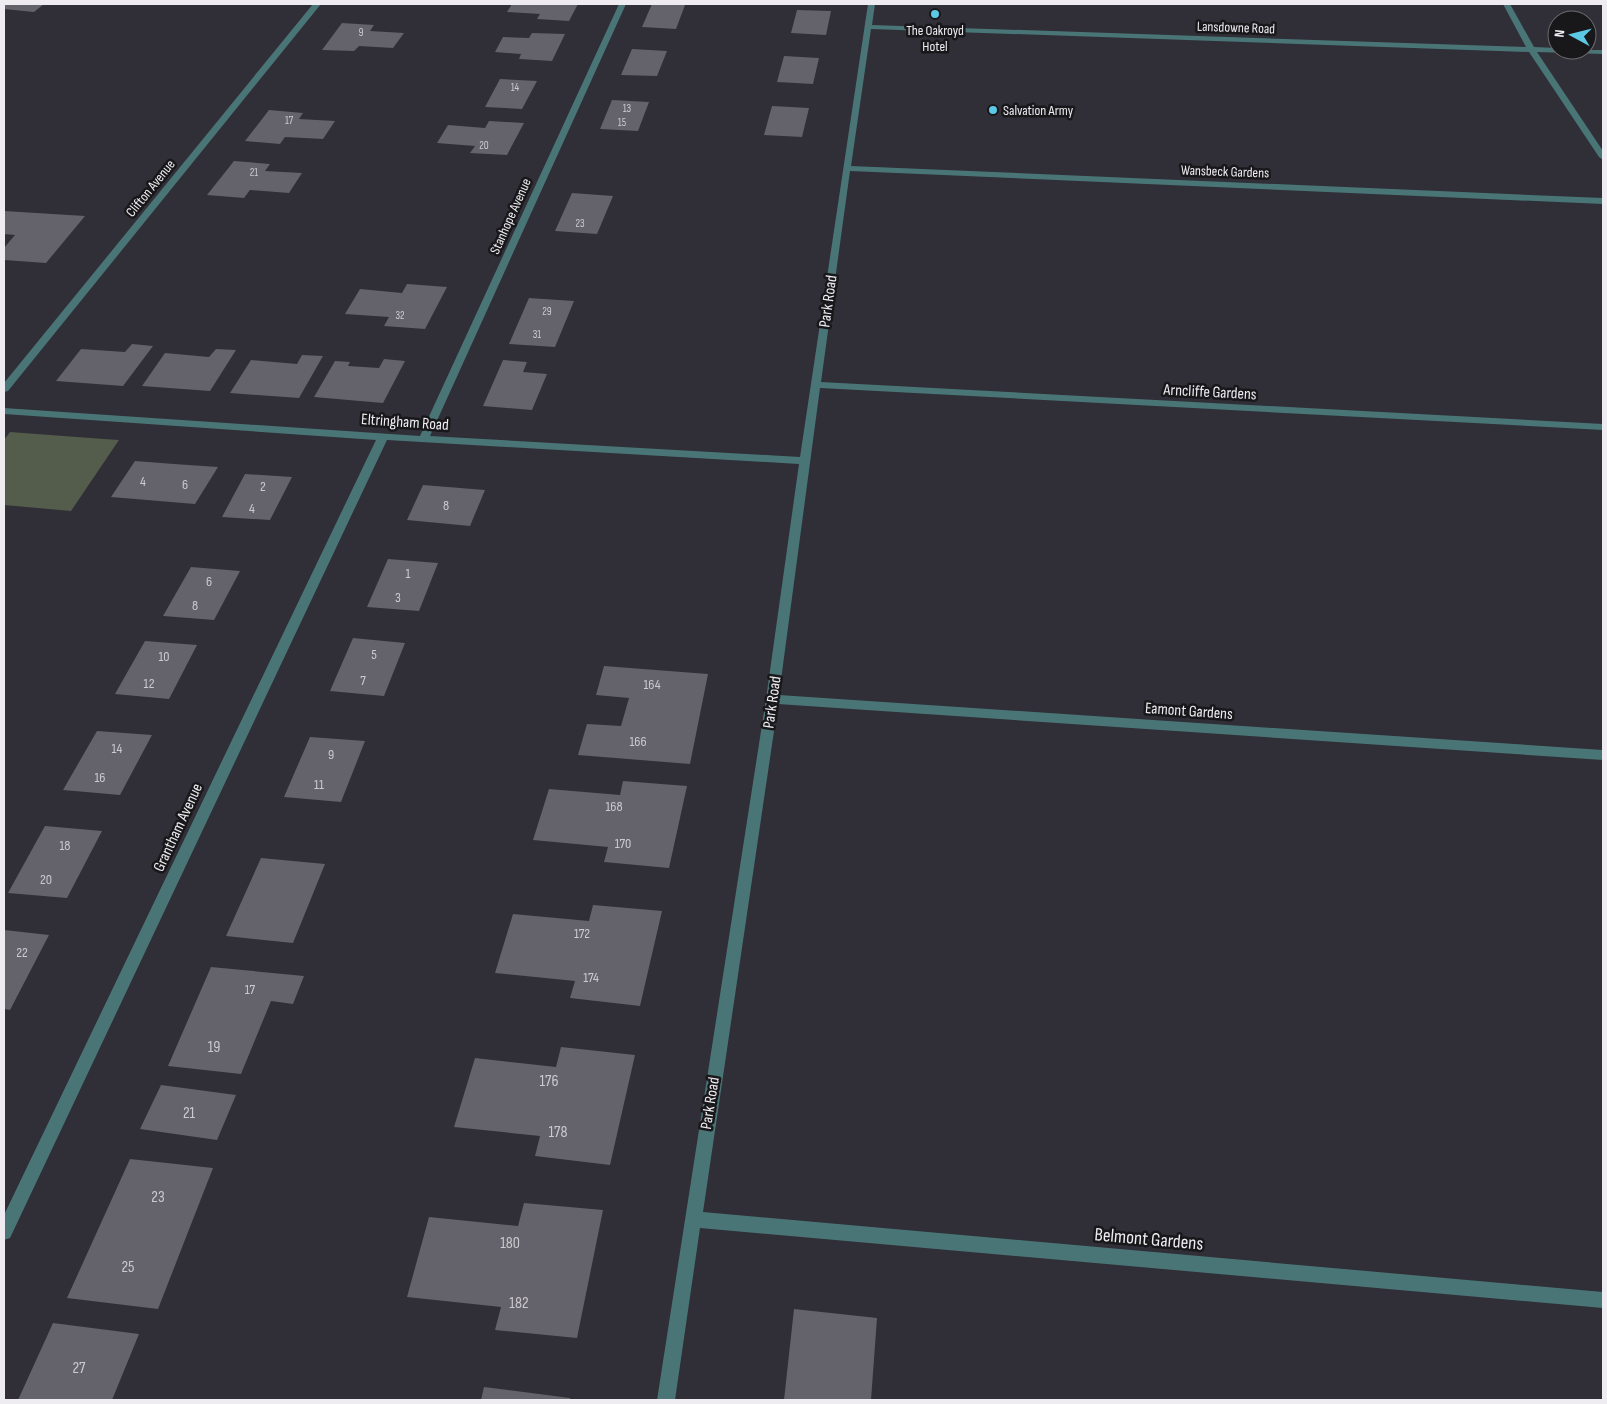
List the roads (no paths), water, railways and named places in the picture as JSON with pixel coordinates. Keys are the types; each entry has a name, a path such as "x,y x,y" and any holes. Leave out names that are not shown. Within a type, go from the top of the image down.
{"street":[{"name":"Clifton Avenue","path":"4,389 317,4"},
{"name":"Stanhope Avenue","path":"424,439 622,4"},
{"name":"Park Road","path":"666,1400 772,698 804,461 871,4"},
{"path":"1507,4 1531,49 1603,157"},
{"name":"Lansdowne Road","path":"867,27 1603,52"},
{"name":"Wansbeck Gardens","path":"846,168 1603,201"},
{"name":"Arncliffe Gardens","path":"816,385 1603,427"},
{"name":"Eltringham Road","path":"4,411 424,439 804,461"},
{"name":"Grantham Avenue","path":"4,1232 382,436"},
{"name":"Eamont Gardens","path":"772,698 1603,754"},
{"name":"Belmont Gardens","path":"692,1219 1603,1300"}],"place":[{"name":"The Oakroyd Hotel","path":"935,14"},
{"name":"Salvation Army","path":"993,110"}]}
